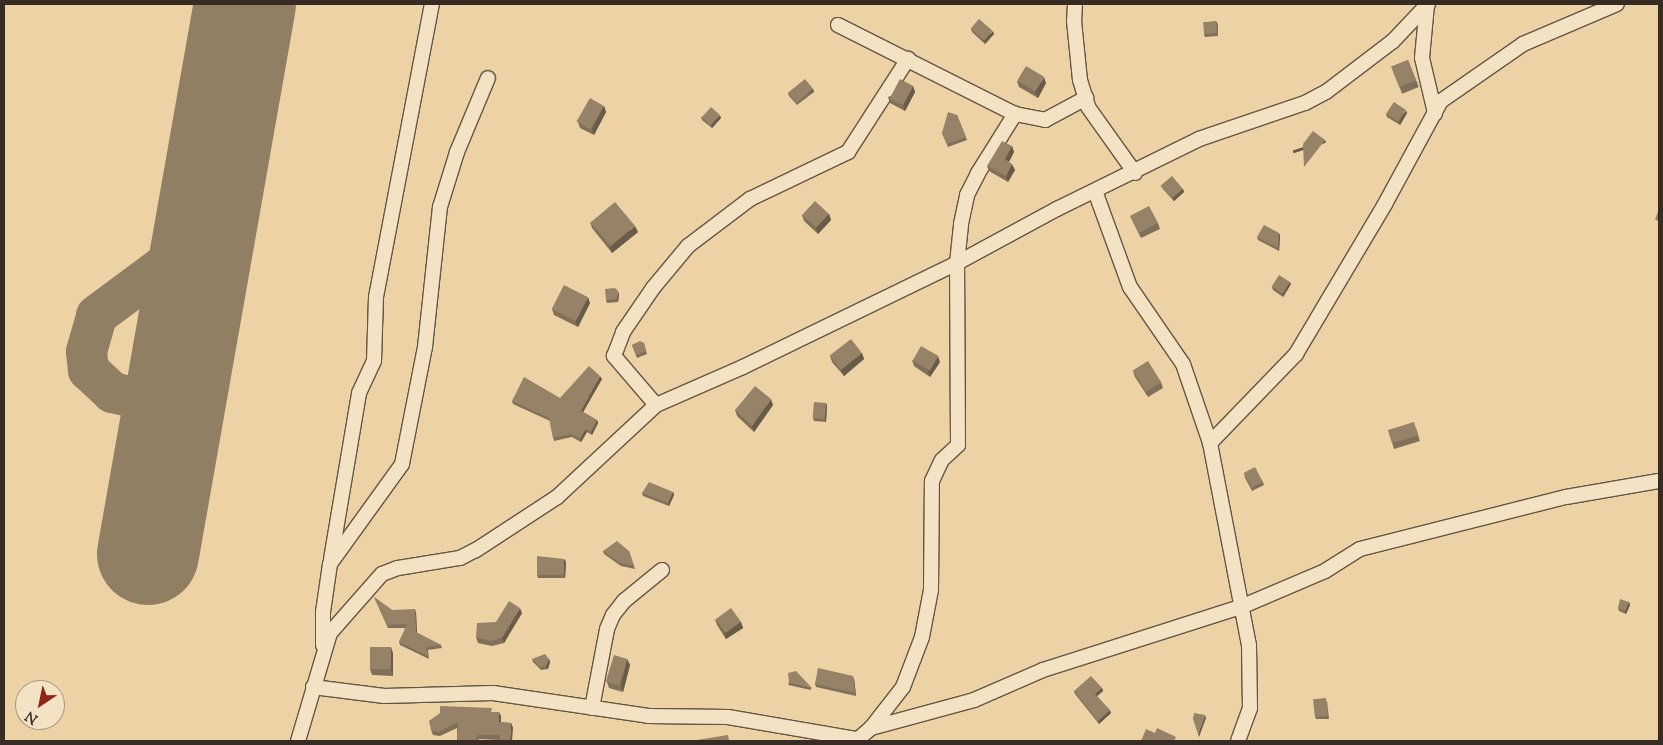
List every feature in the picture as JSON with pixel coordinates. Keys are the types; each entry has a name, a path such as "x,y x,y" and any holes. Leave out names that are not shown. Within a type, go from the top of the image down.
{"street":[{"path":"323,648 323,612 330,564 359,393 374,361 376,297 432,4"},
{"path":"1075,4 1074,21 1086,98 1110,142 1135,173"},
{"path":"1210,442 1296,354 1449,93 1504,55 1617,4"},
{"path":"1427,5 1422,58 1435,114"},
{"path":"298,741 323,648 330,633 382,574 398,568 460,558 476,550 557,497 656,405 743,367 957,263 1094,191 1135,173 1216,132 1305,103 1326,92 1393,41 1427,5"},
{"path":"838,25 1015,114 1045,120 1086,98"},
{"path":"656,405 614,356 623,332 652,288 688,246 750,199 848,152 908,59"},
{"path":"330,564 402,464 425,346 440,207 456,152 488,78"},
{"path":"313,687 384,696 494,693 648,716 728,717 857,740 870,728 911,673 929,599 932,481 942,460 958,445 957,263 967,195 1015,114"},
{"path":"1094,191 1130,288 1183,364 1210,442 1243,606 1250,708 1238,741"},
{"path":"870,728 974,700 1043,670 1243,606 1325,571 1360,549 1566,497 1659,481"},
{"path":"592,708 608,629 613,615 624,601 662,570"}],"building":[{"path":"979,19 993,31 984,41 970,29"},
{"path":"1216,21 1217,33 1204,34 1203,22"},
{"path":"1408,60 1416,81 1399,87 1391,66"},
{"path":"1026,66 1044,77 1035,91 1017,81"},
{"path":"805,79 813,89 796,103 788,93"},
{"path":"900,79 913,86 903,105 890,98"},
{"path":"590,98 604,106 590,129 576,121"},
{"path":"1394,102 1406,110 1398,121 1386,114"},
{"path":"711,107 720,115 711,125 702,117"},
{"path":"948,112 957,115 966,137 947,144 942,133"},
{"path":"1313,131 1325,140 1304,167 1303,144"},
{"path":"1002,141 1012,146 1005,159 1012,164 1006,176 987,166"},
{"path":"1172,176 1183,189 1171,199 1161,186"},
{"path":"815,201 829,214 816,228 802,215"},
{"path":"615,202 635,226 610,246 590,223"},
{"path":"1149,206 1158,223 1139,233 1130,216"},
{"path":"1659,208 1659,221 1655,220"},
{"path":"1264,225 1279,233 1278,248 1257,237"},
{"path":"1279,275 1290,282 1283,294 1272,287"},
{"path":"564,285 588,297 576,321 552,309"},
{"path":"615,288 618,291 617,299 606,300 605,289"},
{"path":"851,339 862,353 841,370 830,356"},
{"path":"640,341 644,343 646,351 636,355 632,345"},
{"path":"921,346 938,356 930,371 912,361"},
{"path":"1148,361 1161,382 1146,392 1133,371"},
{"path":"589,366 600,376 581,411 597,420 591,432 586,429 580,439 571,434 553,438 549,418 512,401 524,377 560,398"},
{"path":"755,386 771,399 752,426 735,410"},
{"path":"814,402 826,403 825,419 813,418"},
{"path":"1414,422 1418,435 1392,443 1388,430"},
{"path":"1255,467 1263,482 1252,488 1244,473"},
{"path":"649,482 673,492 668,503 642,493"},
{"path":"617,541 629,551 634,566 620,563 603,551"},
{"path":"537,556 564,559 564,575 537,575"},
{"path":"374,597 392,610 415,609 416,632 441,645 426,647 428,656 399,642 407,624 387,625"},
{"path":"1620,599 1629,602 1625,611 1618,608"},
{"path":"509,601 520,608 502,638 490,641 476,637 477,623 496,622"},
{"path":"731,608 741,622 726,633 716,619"},
{"path":"370,647 391,647 391,669 370,669"},
{"path":"545,654 549,659 546,666 540,667 532,659"},
{"path":"614,655 627,659 619,686 606,682"},
{"path":"818,668 853,676 855,693 815,684"},
{"path":"796,671 811,687 789,682 788,673"},
{"path":"1091,676 1102,688 1095,694 1110,710 1098,721 1074,691"},
{"path":"1326,698 1328,716 1315,717 1313,699"},
{"path":"440,706 492,708 491,712 499,712 499,722 511,723 510,741 500,741 500,735 477,735 476,741 457,741 458,722 438,732 431,730 429,721 440,713"},
{"path":"1194,713 1205,715 1198,734 1193,719"},
{"path":"1157,728 1176,737 1174,741 1141,741 1146,729 1155,733"},
{"path":"728,735 729,741 697,741 697,740"}],"taxiway":[{"path":"175,406 112,392 88,370 86,351 96,315 185,249 206,228"}],"runway":[{"path":"148,554 245,4"}]}
